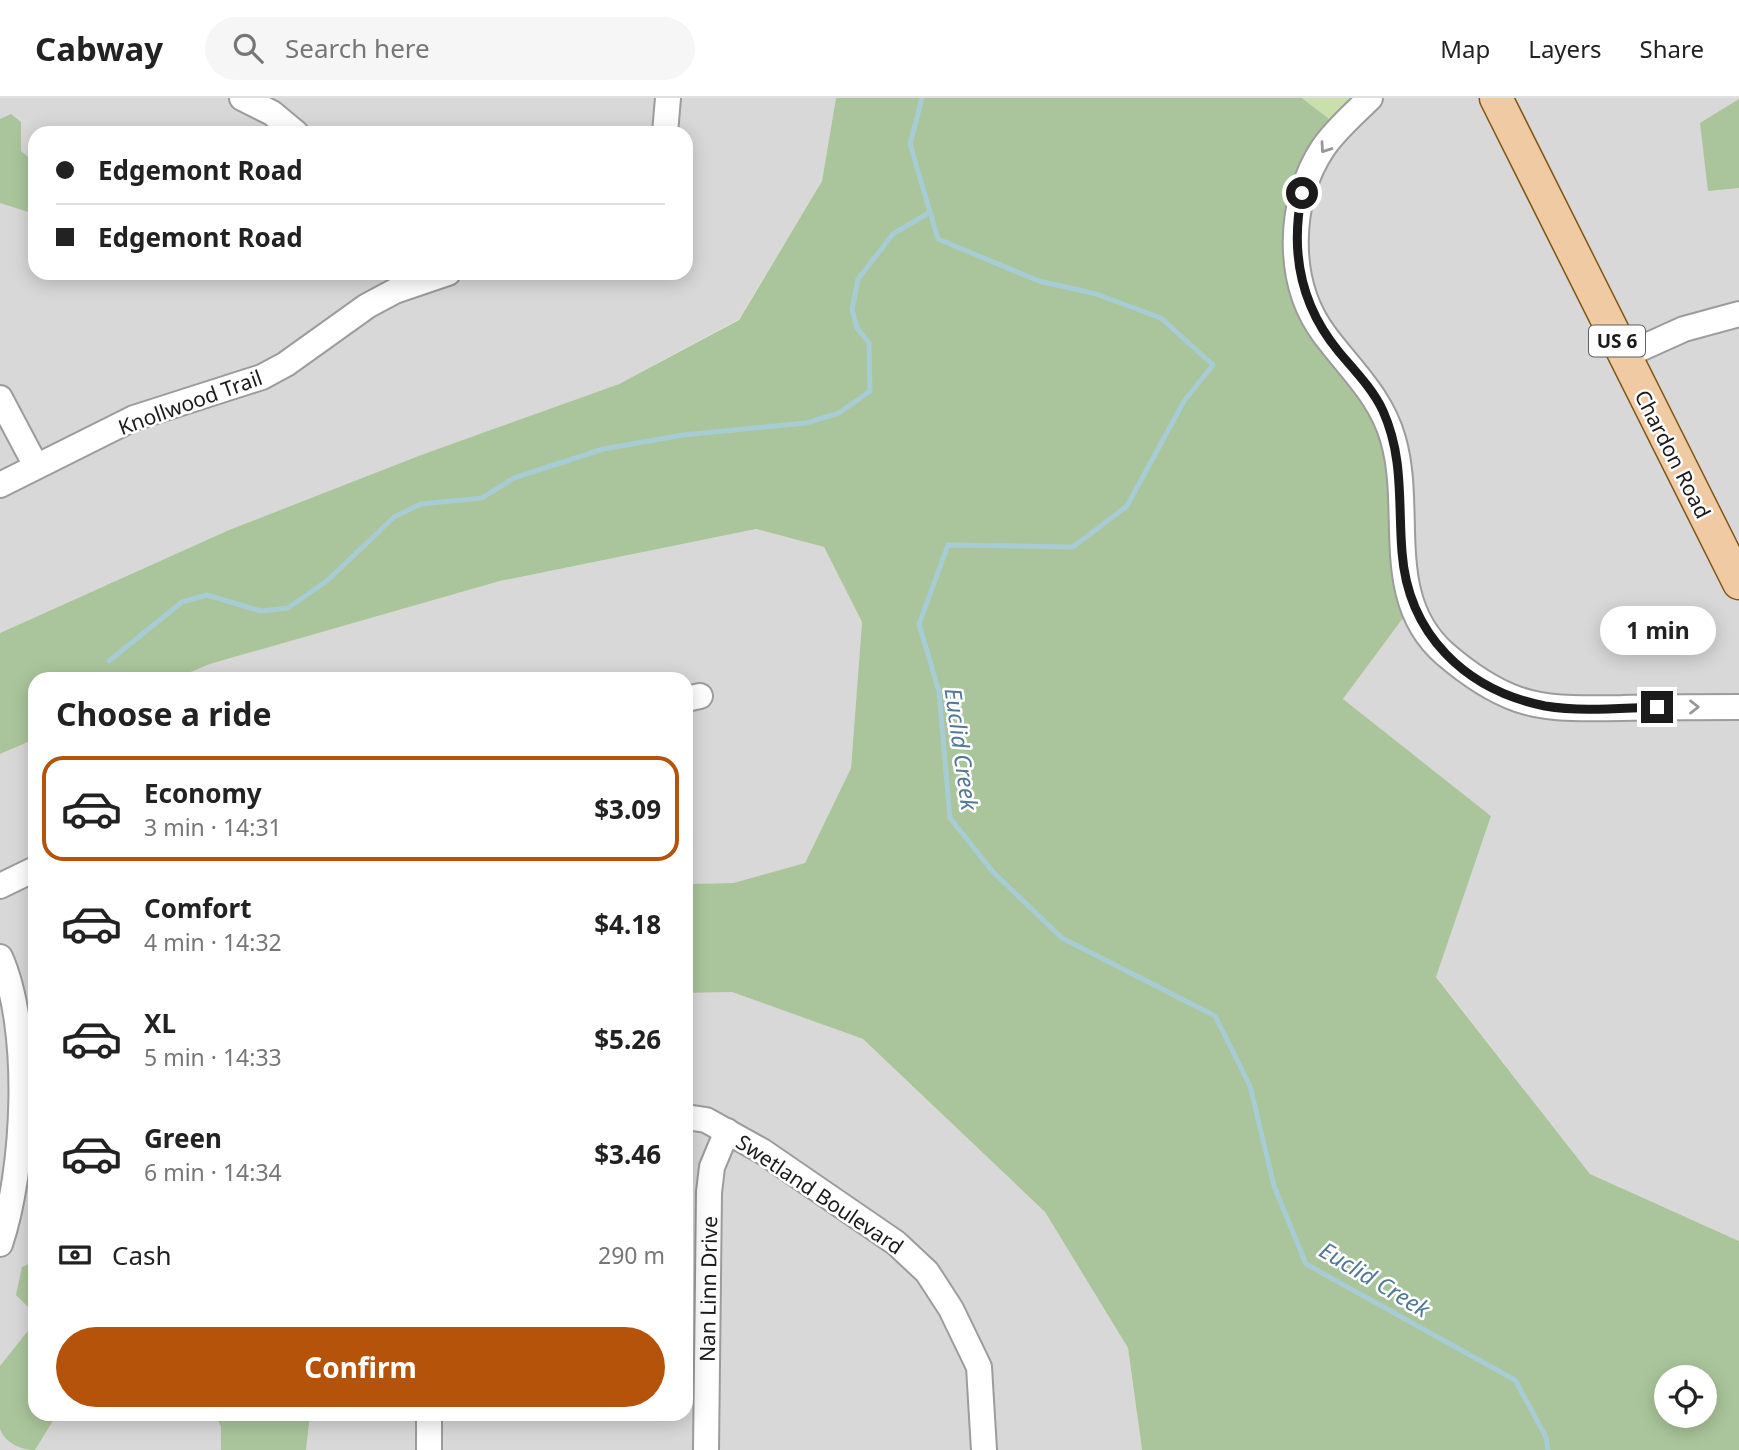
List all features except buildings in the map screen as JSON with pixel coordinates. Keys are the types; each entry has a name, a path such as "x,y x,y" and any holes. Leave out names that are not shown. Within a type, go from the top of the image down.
{"main road":[{"name":"Chardon Road","path":"1496,98 1739,583"}],"street":[{"path":"242,98 277,106 291,126"},
{"path":"666,126 668,98"},
{"path":"1370,98 1324,147 1312,168 1298,213 1297,260 1301,285 1322,331 1368,387 1382,409 1393,438 1402,497 1405,580 1412,606 1426,633 1445,654 1478,678 1518,700 1574,708 1739,707"},
{"name":"Knollwood Trail","path":"0,485 165,406 227,390 262,377 286,364 351,316 391,282"},
{"path":"1624,356 1684,329 1739,314"},
{"path":"0,398 36,466"},
{"path":"0,886 28,872"},
{"path":"0,957 16,1013 20,1052 18,1175 0,1244"},
{"name":"Swetland Boulevard","path":"693,1118 706,1120 762,1151 896,1243 927,1272 951,1308 979,1367 984,1450"},
{"name":"Nan Linn Drive","path":"706,1450 709,1192 712,1167 727,1131"},
{"path":"429,1421 429,1450"}],"shaded area":[{"path":"0,98 836,98 822,181 739,319 619,384 421,455 229,530 0,633"},
{"path":"1370,98 1739,98 1739,1241 1590,1174 1436,976 1491,816 1343,699 1412,606 1322,331 1296,237 1341,128"},
{"path":"756,529 824,547 862,622 851,768 805,863 733,883 693,884 693,672 191,672 210,664 500,581"},
{"path":"28,742 28,1421 693,1421 693,993 732,992 863,1039 1045,1212 1128,1348 1142,1450 0,1450 0,754"}],"green space":[{"path":"836,98 1302,98 1341,128 1312,168 1302,285 1382,409 1412,606 1343,699 1491,816 1436,977 1590,1174 1739,1241 1739,1450 1142,1450 1128,1348 1045,1212 863,1039 732,992 693,993 693,884 733,883 805,863 851,768 862,622 824,547 756,529 500,581 210,664 191,672 28,672 28,742 0,754 0,633 229,530 421,455 619,384 739,320 822,181"},
{"path":"1302,98 1370,98 1341,128"},
{"path":"1739,99 1739,188 1708,191 1700,123"},
{"path":"11,114 21,122 21,151 28,157 28,212 0,203 0,119"},
{"path":"28,1264 28,1307 16,1295 22,1267"},
{"path":"28,1331 28,1421 53,1421 35,1450 14,1445 2,1434 0,1366"},
{"path":"218,1421 309,1421 306,1450 221,1450 221,1426"}],"waterway":[{"name":"Euclid Creek","path":"922,98 910,144 938,239 1039,281 1096,294 1161,318 1213,365 1184,401 1127,506 1073,547 948,545 919,624 939,692 950,818 993,872 1062,938 1215,1016 1250,1086 1274,1186 1306,1264 1515,1380 1546,1437 1548,1450"},
{"path":"109,661 182,602 207,595 261,611 288,608 328,580 394,517 421,504 482,498 514,478 603,449 683,435 806,423 839,413 870,391 869,343 857,328 852,310 858,279 893,234 930,212"}],"route":[{"path":"1302,193 1296,237 1301,285 1322,331 1368,387 1382,409 1393,438 1402,497 1405,580 1412,606 1426,633 1445,654 1490,686 1518,700 1574,708 1657,707"}]}
